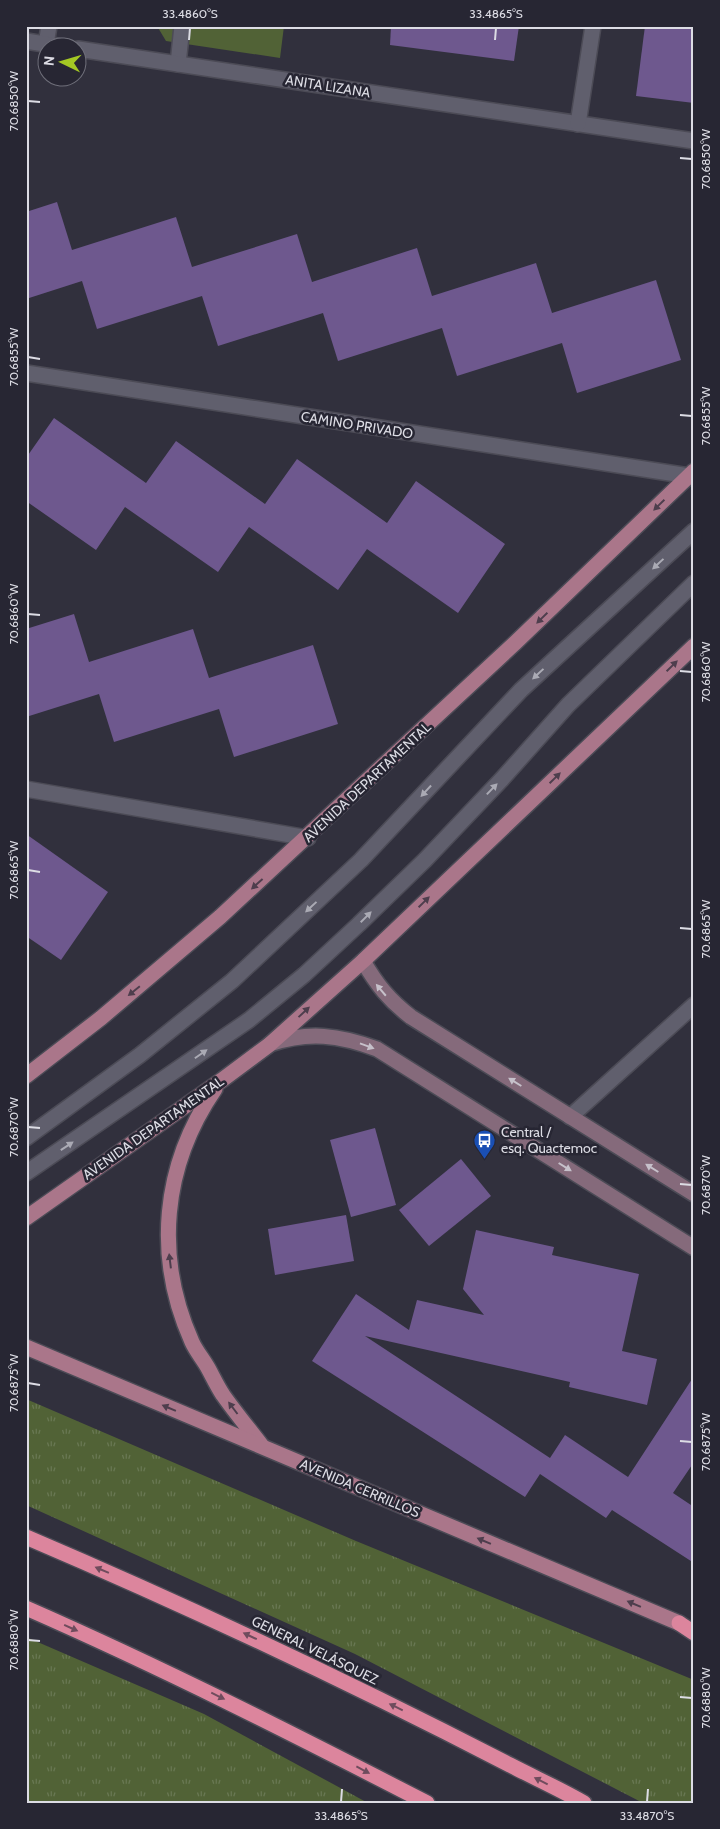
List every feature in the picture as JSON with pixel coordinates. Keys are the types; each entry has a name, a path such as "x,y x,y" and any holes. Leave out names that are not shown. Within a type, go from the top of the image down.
{"highway":[{"name":"GENERAL VELÁSQUEZ","path":"26,1537 142,1587 259,1641 428,1723 584,1803"},
{"path":"26,1608 152,1664 427,1803"},
{"path":"679,1623 694,1633"}],"main road":[{"name":"AVENIDA DEPARTAMENTAL","path":"26,1076 161,968 308,838 515,643 691,473"},
{"name":"AVENIDA DEPARTAMENTAL","path":"26,1218 269,1045 363,961 694,646"},
{"path":"222,1080 204,1106 189,1134 178,1164 168,1218 169,1256 173,1286 181,1316 193,1344 222,1394 263,1447"},
{"name":"AVENIDA CERRILLOS","path":"26,1348 679,1623"}],"street":[{"path":"178,64 182,26"},
{"path":"578,124 593,26"},
{"name":"ANITA LIZANA","path":"88,50 694,141"},
{"name":"CAMINO PRIVADO","path":"26,373 691,473"},
{"path":"26,1138 140,1055 232,981 361,860 521,690 694,531"},
{"path":"26,1173 249,1020 304,975 425,860 502,779 568,705 694,583"},
{"path":"26,789 308,838"},
{"path":"363,961 383,994 411,1017 694,1194"},
{"path":"570,1117 694,1005"},
{"path":"269,1045 288,1038 328,1036 346,1039 377,1049 694,1248"},
{"name":"AVENIDA CERRILLOS","path":"679,1623 694,1629"}],"green space":[{"path":"157,26 284,26 280,58 166,41"},
{"path":"26,1399 356,1541 694,1680 694,1803 643,1803 355,1654 26,1505"},
{"path":"26,1637 204,1714 368,1803 26,1803"}],"building":[{"path":"391,26 519,26 514,61 390,45"},
{"path":"645,26 694,26 694,103 636,96"},
{"path":"57,202 72,250 176,217 192,267 297,234 312,282 417,248 432,296 536,263 552,313 656,280 681,360 577,393 562,343 457,376 442,328 338,361 323,313 218,346 202,296 97,329 82,281 26,299 26,212"},
{"path":"54,418 146,483 176,441 265,504 297,459 387,523 416,481 505,544 458,613 367,549 338,590 249,527 218,572 125,507 96,550 26,501 26,458"},
{"path":"74,614 89,662 193,629 209,678 313,645 338,724 234,757 219,709 114,742 99,694 26,717 26,629"},
{"path":"26,834 108,892 61,960 26,936"},
{"path":"375,1128 396,1205 351,1217 330,1140"},
{"path":"461,1159 491,1196 429,1246 399,1210"},
{"path":"346,1215 354,1261 275,1275 268,1229"},
{"path":"476,1230 554,1247 552,1255 639,1274 622,1351 657,1359 647,1405 569,1387 570,1382 365,1336 550,1458 565,1435 628,1477 694,1376 694,1462 673,1493 694,1507 694,1563 612,1510 606,1518 540,1474 525,1497 312,1361 356,1294 409,1330 417,1300 484,1315 463,1289"}],"place":[{"name":"Central / esq. Quactemoc","path":"485,1159"}]}
